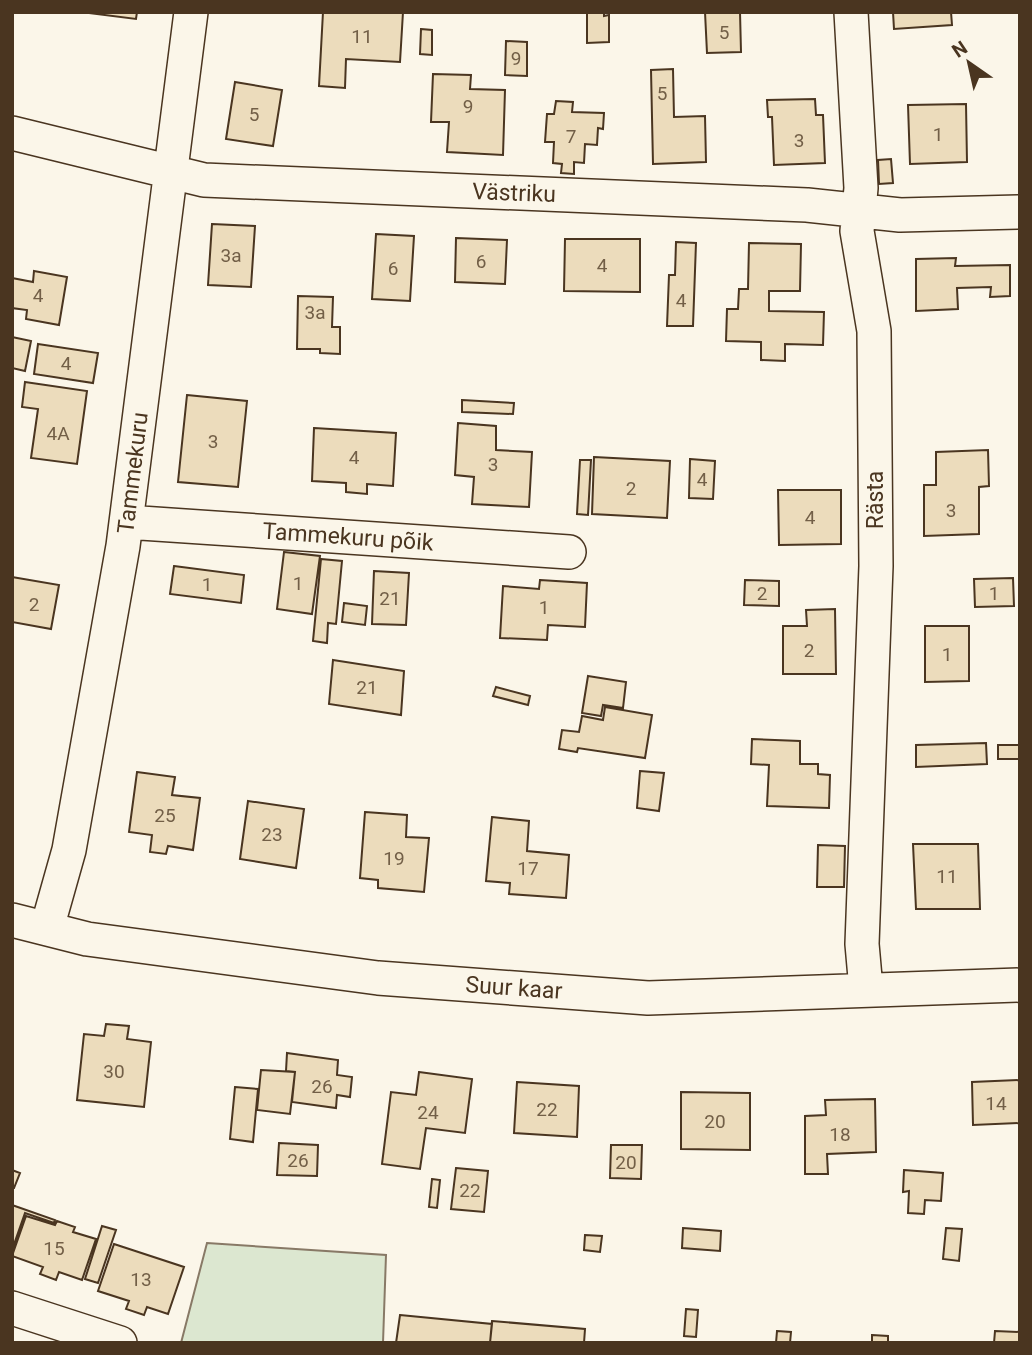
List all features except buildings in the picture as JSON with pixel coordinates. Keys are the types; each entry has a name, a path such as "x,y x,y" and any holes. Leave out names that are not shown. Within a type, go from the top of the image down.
{"street":[{"name":"Tammekuru","path":"47,928 69,850 126,522 191,12"},
{"name":"Rästa","path":"851,12 861,188 857,231 874,331 876,566 862,944 866,989"},
{"name":"Västriku","path":"12,133 204,180 807,205 900,215 1020,212"},
{"name":"Tammekuru põik","path":"126,522 569,552"},
{"name":"Suur kaar","path":"12,920 87,939 378,978 648,998 1020,985"},
{"path":"12,1308 120,1343"}],"green space":[{"path":"207,1243 386,1255 383,1343 181,1343"}]}
